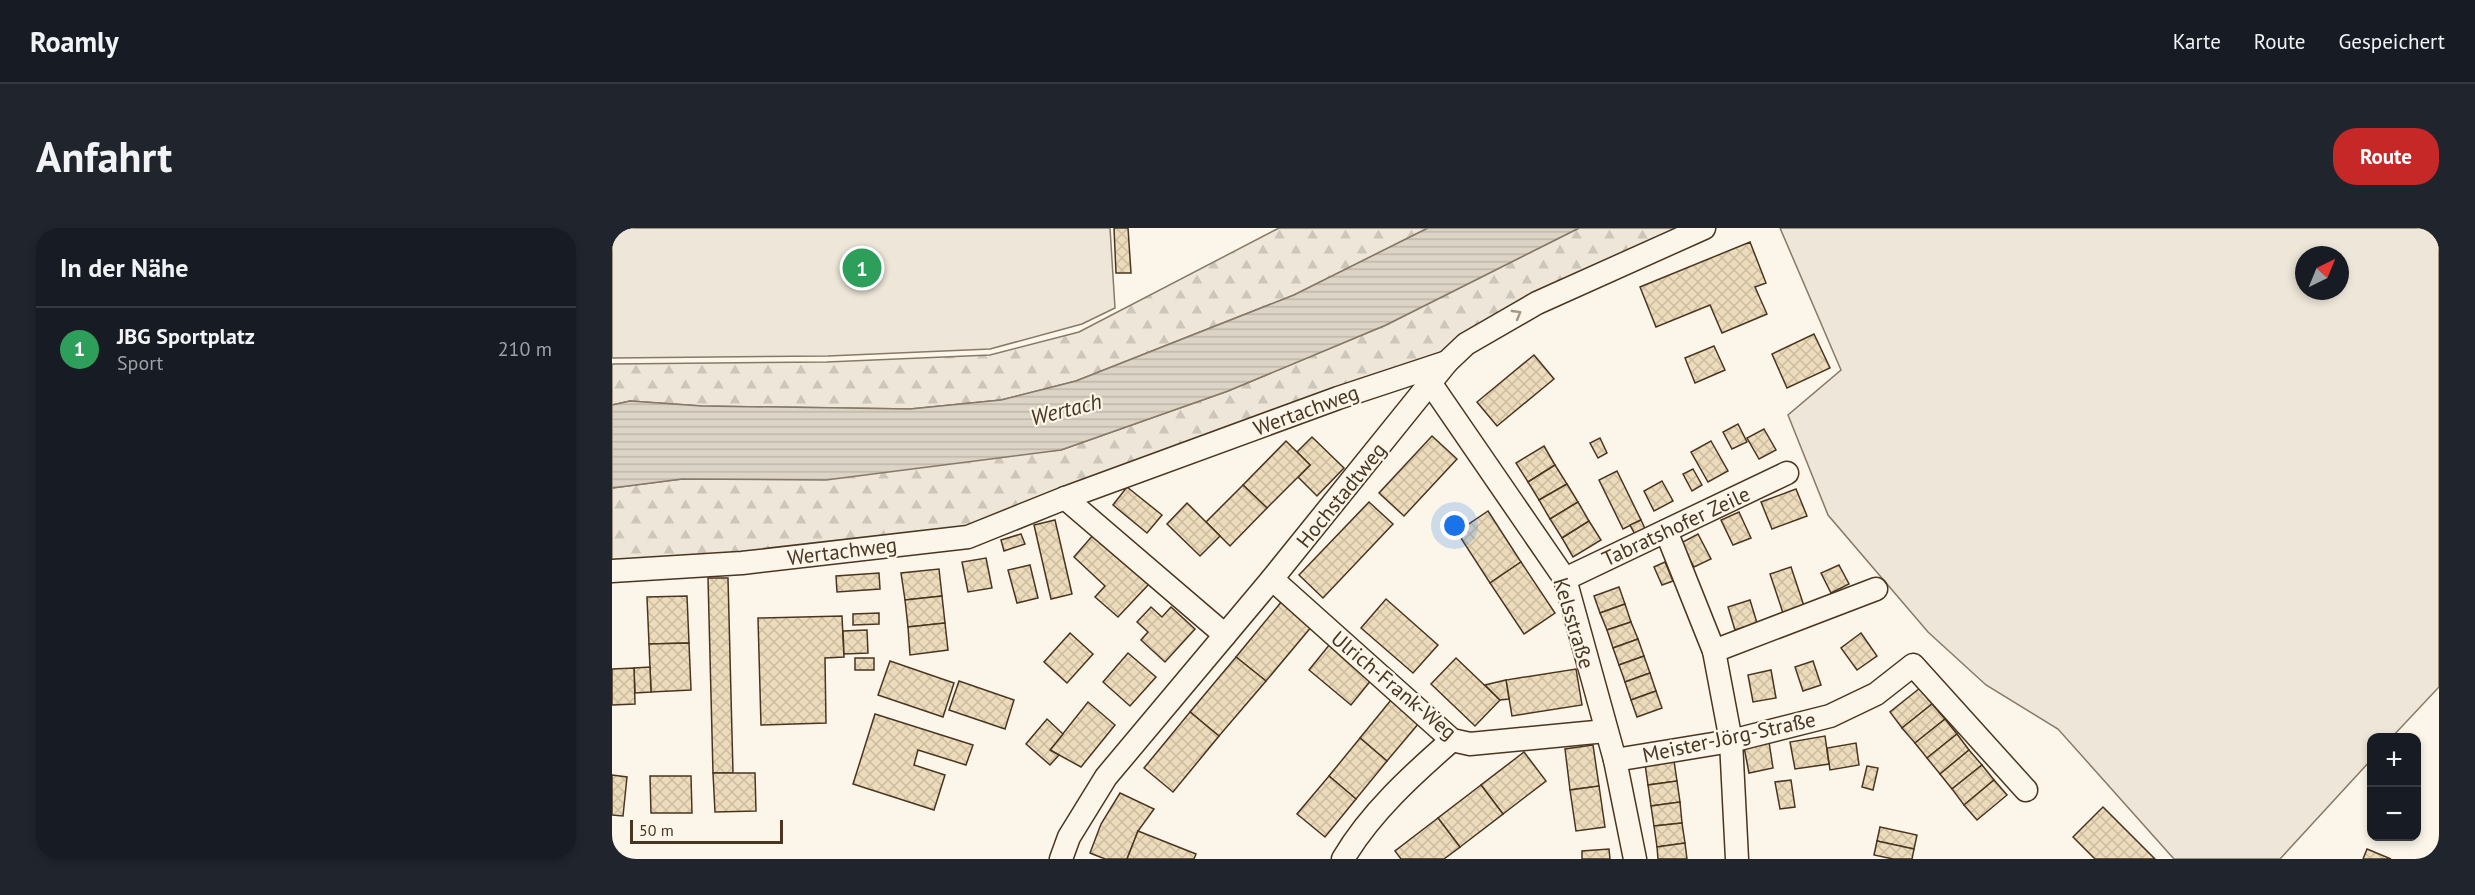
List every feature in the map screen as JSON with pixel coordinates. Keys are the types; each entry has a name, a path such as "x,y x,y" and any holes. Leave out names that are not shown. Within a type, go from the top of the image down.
{"street":[{"name":"Hochstadtweg","path":"1060,859 1070,837 1106,777 1272,579 1447,362 1466,344 1537,303 1704,228"},
{"name":"Wertachweg","path":"612,571 742,562 968,537 1065,498 1338,398 1447,362"},
{"name":"Kelsstraße","path":"1431,384 1565,579 1615,760 1635,859"},
{"name":"Tabratshofer Zeile","path":"1565,579 1786,473"},
{"path":"1065,498 1225,635"},
{"path":"1666,531 1714,651 1731,741 1737,859"},
{"name":"Ulrich-Frank-Weg","path":"1272,579 1452,740 1470,744 1606,731"},
{"path":"1714,651 1876,589"},
{"name":"Meister-Jörg-Straße","path":"1615,760 1731,741 1830,716 1876,694 1913,665 2026,790"},
{"path":"1342,859 1355,839 1391,798 1452,740"}],"green space":[{"path":"612,228 1110,228 1115,308 1082,324 990,349 828,356 612,358"},
{"path":"1279,228 1428,228 1294,295 1076,381 1001,400 910,409 702,406 630,401 612,405 612,364 827,362 990,355 1079,332"},
{"path":"1579,228 1680,228 1444,360 966,533 612,564 612,488 682,479 1061,450 1228,391 1386,325"},
{"path":"1780,228 2439,228 2439,687 2396,733 2367,733 2367,764 2280,859 2174,859 2058,729 1986,685 1928,632 1828,515 1788,415 1841,370"}],"water":[{"name":"Wertach","path":"1428,228 1579,228 1386,325 1228,391 1061,450 826,480 682,479 612,488 612,405 630,401 702,406 910,409 1001,400 1076,381 1294,295"}],"building":[{"path":"1114,228 1128,228 1131,273 1116,273"},
{"path":"1750,242 1766,283 1755,287 1767,314 1722,333 1710,305 1656,327 1640,287"},
{"path":"1814,334 1830,368 1787,388 1772,354"},
{"path":"1714,346 1725,370 1695,383 1685,358"},
{"path":"1534,355 1554,379 1497,426 1477,402"},
{"path":"1738,424 1747,442 1732,449 1723,432"},
{"path":"1764,429 1776,450 1759,459 1747,438"},
{"path":"1432,436 1457,459 1404,516 1379,493"},
{"path":"1312,437 1344,468 1317,496 1298,477 1310,465 1297,452"},
{"path":"1600,438 1607,453 1598,458 1590,443"},
{"path":"1286,441 1310,465 1267,508 1243,485"},
{"path":"1711,441 1728,471 1708,482 1691,452"},
{"path":"1544,446 1555,465 1528,482 1516,463"},
{"path":"1555,465 1567,484 1539,500 1528,482"},
{"path":"1693,469 1702,485 1692,491 1683,474"},
{"path":"1617,471 1641,520 1623,529 1599,480"},
{"path":"1662,481 1673,501 1654,511 1644,491"},
{"path":"1567,484 1578,502 1550,519 1539,500"},
{"path":"1243,485 1267,508 1230,546 1206,522"},
{"path":"1127,487 1162,515 1147,533 1113,505"},
{"path":"1796,489 1807,516 1772,529 1761,502"},
{"path":"1369,502 1393,524 1323,598 1299,575"},
{"path":"1578,502 1589,521 1562,538 1550,519"},
{"path":"1187,503 1220,536 1200,556 1167,524"},
{"path":"1488,511 1521,562 1490,583 1457,532"},
{"path":"1739,512 1751,538 1733,545 1721,520"},
{"path":"1055,520 1072,594 1051,599 1034,525"},
{"path":"1641,520 1648,535 1638,540 1630,525"},
{"path":"1589,521 1601,540 1573,557 1562,538"},
{"path":"1021,534 1025,544 1004,551 1001,540"},
{"path":"1094,534 1149,584 1118,617 1095,597 1105,586 1074,557"},
{"path":"1698,534 1711,559 1694,567 1681,543"},
{"path":"986,558 992,588 968,592 962,562"},
{"path":"1521,562 1555,613 1524,634 1490,583"},
{"path":"1665,562 1673,581 1662,585 1654,567"},
{"path":"1030,565 1038,598 1017,603 1008,570"},
{"path":"1839,565 1849,584 1831,593 1821,573"},
{"path":"1791,567 1804,606 1783,613 1770,574"},
{"path":"939,569 942,596 905,600 901,573"},
{"path":"879,573 880,589 837,592 836,576"},
{"path":"708,578 728,578 733,773 713,773"},
{"path":"1619,587 1625,604 1600,613 1594,596"},
{"path":"687,596 689,643 649,644 647,597"},
{"path":"942,596 945,623 908,627 905,600"},
{"path":"1386,599 1438,645 1413,673 1361,628"},
{"path":"1750,600 1757,623 1735,630 1728,607"},
{"path":"1282,601 1312,626 1266,681 1236,657"},
{"path":"1625,604 1631,622 1607,630 1600,613"},
{"path":"1151,607 1162,617 1171,607 1195,629 1165,662 1141,640 1148,632 1137,622"},
{"path":"879,613 879,624 853,625 853,614"},
{"path":"842,616 844,657 825,658 826,723 761,725 758,618"},
{"path":"1631,622 1638,639 1613,648 1607,630"},
{"path":"945,623 948,650 910,655 908,627"},
{"path":"867,630 868,653 844,654 843,631"},
{"path":"1070,633 1093,654 1067,683 1044,662"},
{"path":"1861,633 1877,656 1857,670 1841,648"},
{"path":"1638,639 1644,656 1619,665 1613,648"},
{"path":"689,643 691,690 651,692 649,644"},
{"path":"1330,644 1372,679 1351,705 1309,670"},
{"path":"1128,653 1156,677 1130,706 1103,682"},
{"path":"1644,656 1650,673 1625,682 1619,665"},
{"path":"1236,657 1266,681 1219,736 1190,712"},
{"path":"855,658 874,658 874,670 855,670"},
{"path":"1456,658 1500,700 1475,726 1431,684"},
{"path":"890,661 954,683 943,717 878,695"},
{"path":"1813,661 1821,685 1803,691 1795,667"},
{"path":"650,667 651,692 635,693 634,668"},
{"path":"634,668 635,704 612,705 612,669"},
{"path":"1576,669 1582,705 1512,716 1506,680"},
{"path":"1771,670 1776,698 1753,702 1748,675"},
{"path":"1650,673 1656,691 1631,700 1625,682"},
{"path":"1506,680 1509,699 1500,700 1485,685"},
{"path":"959,681 1014,700 1005,729 949,710"},
{"path":"1920,688 1932,704 1902,728 1890,712"},
{"path":"1656,691 1662,708 1637,717 1631,700"},
{"path":"1391,700 1419,723 1387,761 1360,738"},
{"path":"1088,702 1115,725 1081,767 1050,750"},
{"path":"1932,704 1945,719 1915,743 1902,728"},
{"path":"1190,712 1219,736 1173,792 1144,768"},
{"path":"875,714 973,745 966,765 918,750 914,765 945,775 934,810 853,784"},
{"path":"1047,719 1063,734 1050,750 1059,755 1050,765 1026,744"},
{"path":"1945,719 1957,734 1927,758 1915,743"},
{"path":"1957,734 1969,750 1940,774 1927,758"},
{"path":"1825,736 1829,764 1795,769 1790,742"},
{"path":"1360,738 1387,761 1356,799 1329,776"},
{"path":"1769,742 1773,768 1749,773 1744,747"},
{"path":"1856,743 1859,765 1830,770 1827,748"},
{"path":"1593,745 1599,786 1570,790 1565,749"},
{"path":"1969,750 1982,765 1952,789 1940,774"},
{"path":"1524,752 1546,781 1503,814 1481,785"},
{"path":"1674,761 1677,781 1648,785 1645,764"},
{"path":"1982,765 1994,780 1964,805 1952,789"},
{"path":"1867,766 1878,768 1873,790 1862,787"},
{"path":"713,773 755,773 756,811 715,812"},
{"path":"612,775 627,777 623,816 612,815"},
{"path":"650,776 691,776 692,813 651,813"},
{"path":"1329,776 1356,799 1325,837 1297,814"},
{"path":"1791,780 1795,807 1780,809 1775,782"},
{"path":"1994,780 2007,795 1977,820 1964,805"},
{"path":"1677,781 1680,802 1651,806 1648,785"},
{"path":"1481,785 1503,814 1460,847 1438,818"},
{"path":"1599,786 1605,827 1576,831 1570,790"},
{"path":"1120,793 1154,809 1138,831 1127,859 1105,859 1090,853 1101,824"},
{"path":"1680,802 1682,823 1654,826 1651,806"},
{"path":"2103,807 2155,859 2095,859 2073,837"},
{"path":"1438,818 1460,847 1444,859 1401,859 1395,851"},
{"path":"1682,823 1685,843 1657,847 1654,826"},
{"path":"1880,827 1917,835 1914,849 1877,841"},
{"path":"1138,831 1196,854 1194,859 1127,859"},
{"path":"1877,841 1914,849 1912,859 1893,859 1874,855"},
{"path":"1685,843 1687,859 1658,859 1657,847"},
{"path":"1609,849 1610,859 1582,859 1582,851"},
{"path":"2367,849 2391,859 2363,859"}],"place":[{"name":"JBG Sportplatz","path":"862,268"}]}
